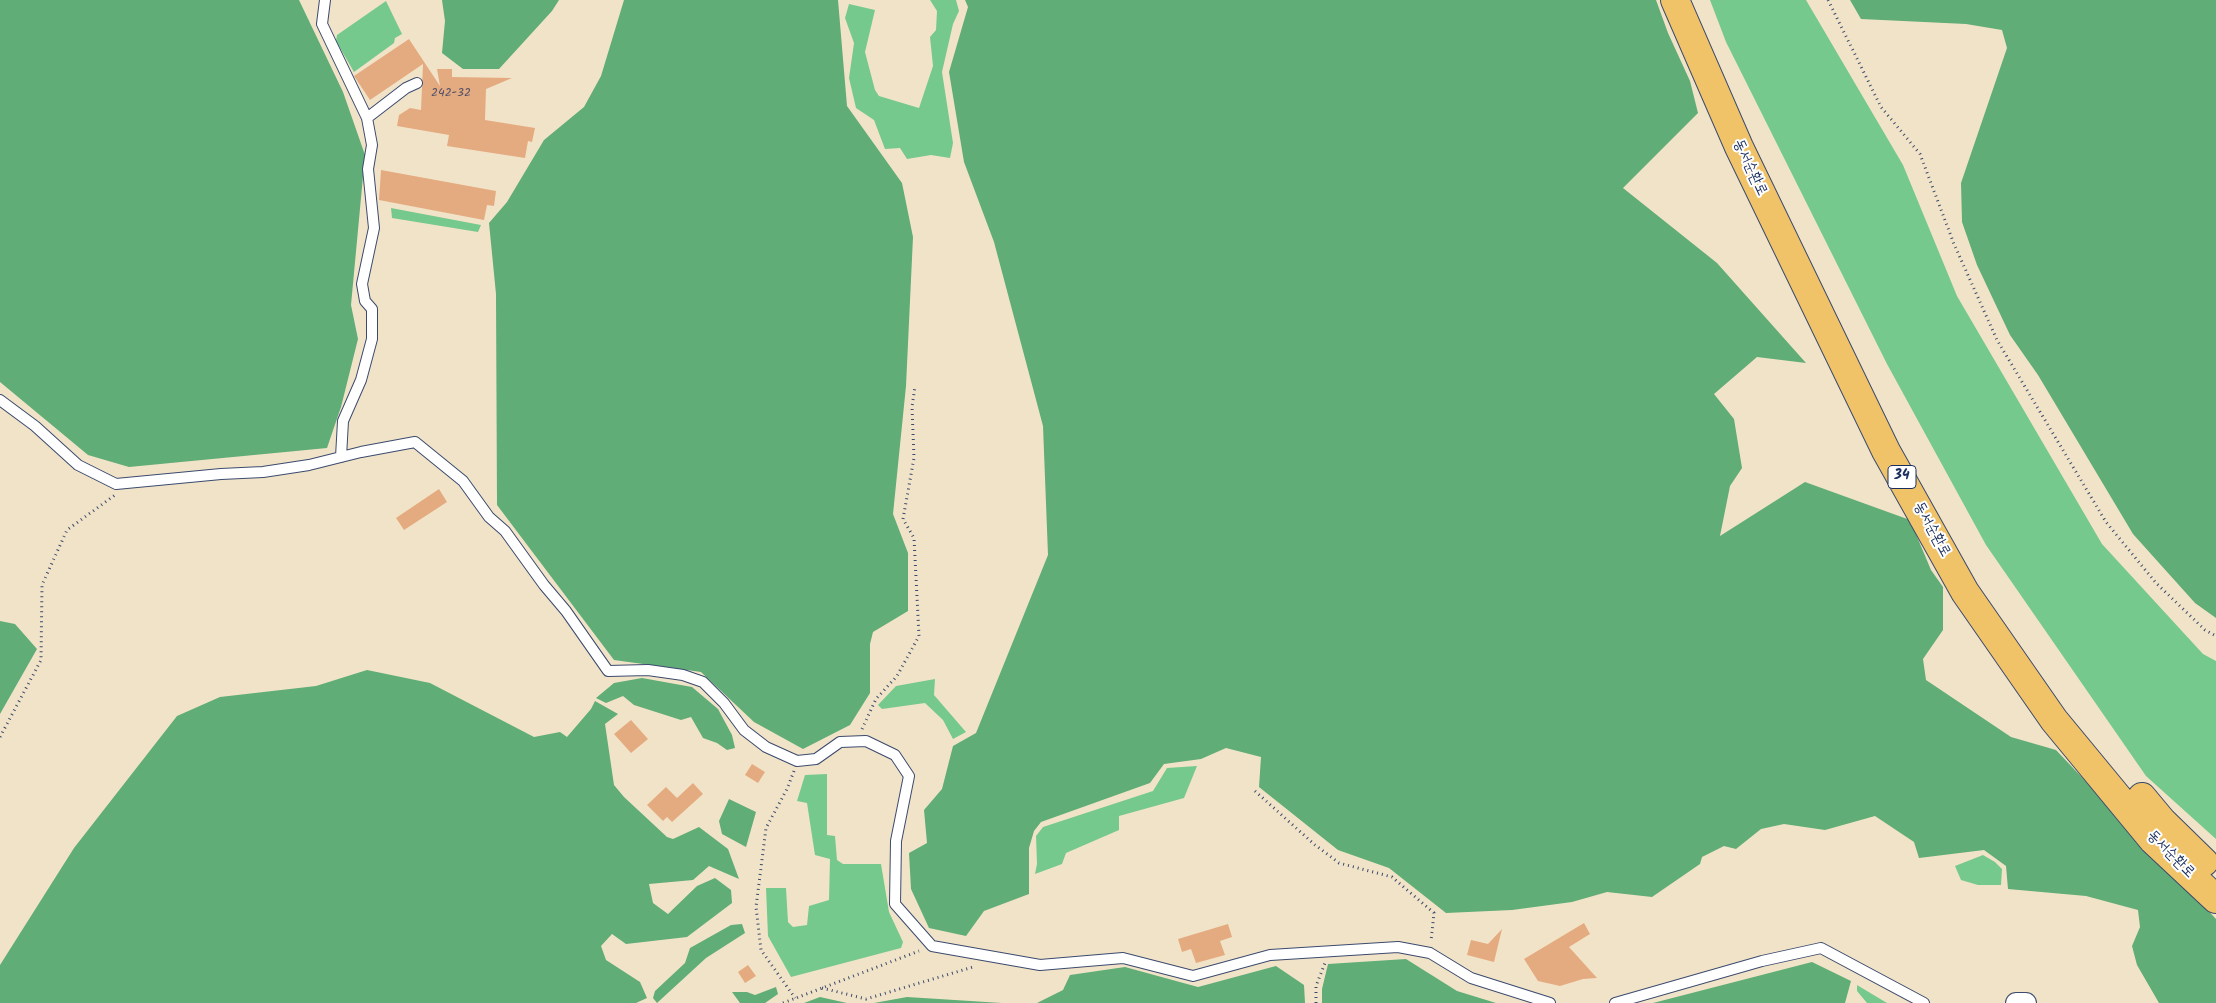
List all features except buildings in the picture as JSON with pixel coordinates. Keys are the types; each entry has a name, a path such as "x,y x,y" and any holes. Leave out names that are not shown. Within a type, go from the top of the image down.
{"highway":[{"name":"동서순환로","path":"1676,0 1739,147 1886,451 1966,592 2054,720 2153,840 2216,899"},
{"name":"동서순환로","path":"1692,0 1748,129 1896,432 1975,573 2064,702 2162,821 2216,874"}],"street":[{"path":"2016,1003 2026,1003"}],"lane":[{"path":"325,0 322,24 367,118 372,145 368,169 374,228 362,284 365,301 372,309 372,339 360,380 343,421 341,457"},
{"path":"367,118 406,88 417,83"},
{"path":"0,400 35,426 78,465 116,484 263,472 309,465 415,442 463,481 489,517 505,531 544,585 566,611 608,671 648,670 683,675 703,682 724,703 744,730 766,747 797,761 816,759 840,742 856,741 866,741 895,755 909,776 896,841 895,904 932,946 1040,965 1123,958 1193,976 1270,955 1398,947 1430,953 1471,978 1550,1003"},
{"path":"1615,1003 1762,961 1821,948 1924,1003"}],"path":[{"path":"1828,0 1880,107 1920,154 1954,244 1997,340 2106,522 2156,583 2205,630 2216,636"},
{"path":"856,741 876,699 897,676 919,636 914,538 902,520 914,458 912,406 915,386"},
{"path":"0,737 41,660 42,585 67,530 111,499 125,483"},
{"path":"795,998 761,950 756,907 766,828 787,789 797,761"},
{"path":"1255,791 1315,845 1339,863 1392,877 1434,912 1430,953"},
{"path":"783,1003 932,946"},
{"path":"1316,1003 1316,986 1329,951"},
{"path":"822,988 866,1000 1004,958"}],"green space":[{"path":"0,0 299,0 343,92 365,155 351,305 358,339 341,407 327,448 129,467 88,455 0,382"},
{"path":"442,0 559,0 552,11 499,69 463,69 442,53 445,21"},
{"path":"624,0 838,0 847,106 902,183 913,237 906,386 893,514 908,553 908,611 873,632 870,644 870,693 850,725 803,749 754,722 701,672 614,660 497,505 496,294 489,223 507,202 544,140 584,107 601,76"},
{"path":"930,0 956,0 959,11 953,24 942,72 953,143 950,158 931,155 907,159 900,148 885,149 874,120 856,108 849,78 854,43 845,18 849,4 875,10 865,52 875,90 879,96 919,108 933,66 930,37 936,30 937,11"},
{"path":"965,0 1656,0 1668,33 1690,81 1698,113 1623,188 1717,263 1806,363 1757,357 1714,394 1734,419 1742,468 1730,486 1720,536 1805,482 1910,520 1931,570 1943,587 1943,630 1923,659 1926,680 2011,737 2056,750 2216,919 2216,1003 2159,1003 2137,965 2132,946 2140,927 2138,910 2086,896 2008,889 2006,866 1984,850 1919,858 1914,842 1875,816 1825,830 1784,824 1761,829 1736,849 1724,846 1702,857 1700,864 1652,897 1607,892 1572,902 1512,910 1446,913 1389,868 1338,850 1259,787 1261,757 1226,748 1201,759 1164,764 1150,783 1041,822 1034,831 1029,848 1029,894 984,911 966,936 929,928 911,889 909,853 927,843 924,810 942,789 953,746 976,733 1048,555 1043,426 994,242 964,162 949,72 968,7"},
{"path":"1710,0 1806,0 1903,165 1957,296 2102,544 2203,654 2216,661 2216,839 2146,776 1986,545 1887,364 1726,42"},
{"path":"1850,0 2216,0 2216,618 2195,603 2133,534 2038,375 2010,335 1977,265 1962,222 1961,183 2007,48 2002,30 1966,24 1861,19"},
{"path":"386,1 402,34 395,38 394,43 354,72 336,41 337,35"},
{"path":"391,208 481,225 478,232 392,218"},
{"path":"0,621 15,624 37,649 0,714"},
{"path":"367,670 430,683 534,737 560,732 567,737 591,709 595,701 618,714 605,724 614,785 624,797 667,837 673,839 699,827 728,849 739,879 709,866 693,880 649,884 653,903 668,914 697,886 715,878 731,890 732,903 687,937 626,944 612,934 601,946 606,960 640,982 647,998 636,1003 0,1003 0,965 74,848 177,716 220,697 316,686"},
{"path":"642,678 692,687 718,709 732,735 735,748 727,750 717,743 703,738 691,717 681,720 634,705 623,696 606,703 596,698 614,683"},
{"path":"935,679 934,695 966,732 953,739 943,720 925,703 882,709 878,705 896,686"},
{"path":"1197,766 1184,798 1119,816 1119,830 1066,853 1062,864 1035,874 1037,864 1036,836 1043,827 1153,791 1167,768"},
{"path":"827,774 827,835 835,836 837,860 843,864 881,864 889,912 903,942 901,948 791,977 768,936 766,888 786,888 788,922 793,927 807,925 809,906 829,900 830,859 815,855 807,803 797,801 805,775"},
{"path":"729,799 756,812 746,847 722,834 719,821"},
{"path":"1983,855 2002,869 2001,885 1978,885 1961,880 1955,866"},
{"path":"742,924 745,933 706,958 657,1003 653,998 655,991 685,963 690,948 731,925"},
{"path":"1406,959 1457,991 1496,1003 1322,1003 1322,989 1328,964"},
{"path":"1812,962 1851,981 1845,1003 1653,1003"},
{"path":"1276,966 1304,985 1305,1003 1037,1003 1063,990 1070,975 1125,967 1198,987"},
{"path":"1857,985 1887,1003 1867,1003 1857,991"},
{"path":"776,987 778,994 765,1003 740,1003 732,992 747,992 755,995"},
{"path":"820,997 847,1003 804,1003"},
{"path":"907,997 1002,1003 874,1003"}]}
